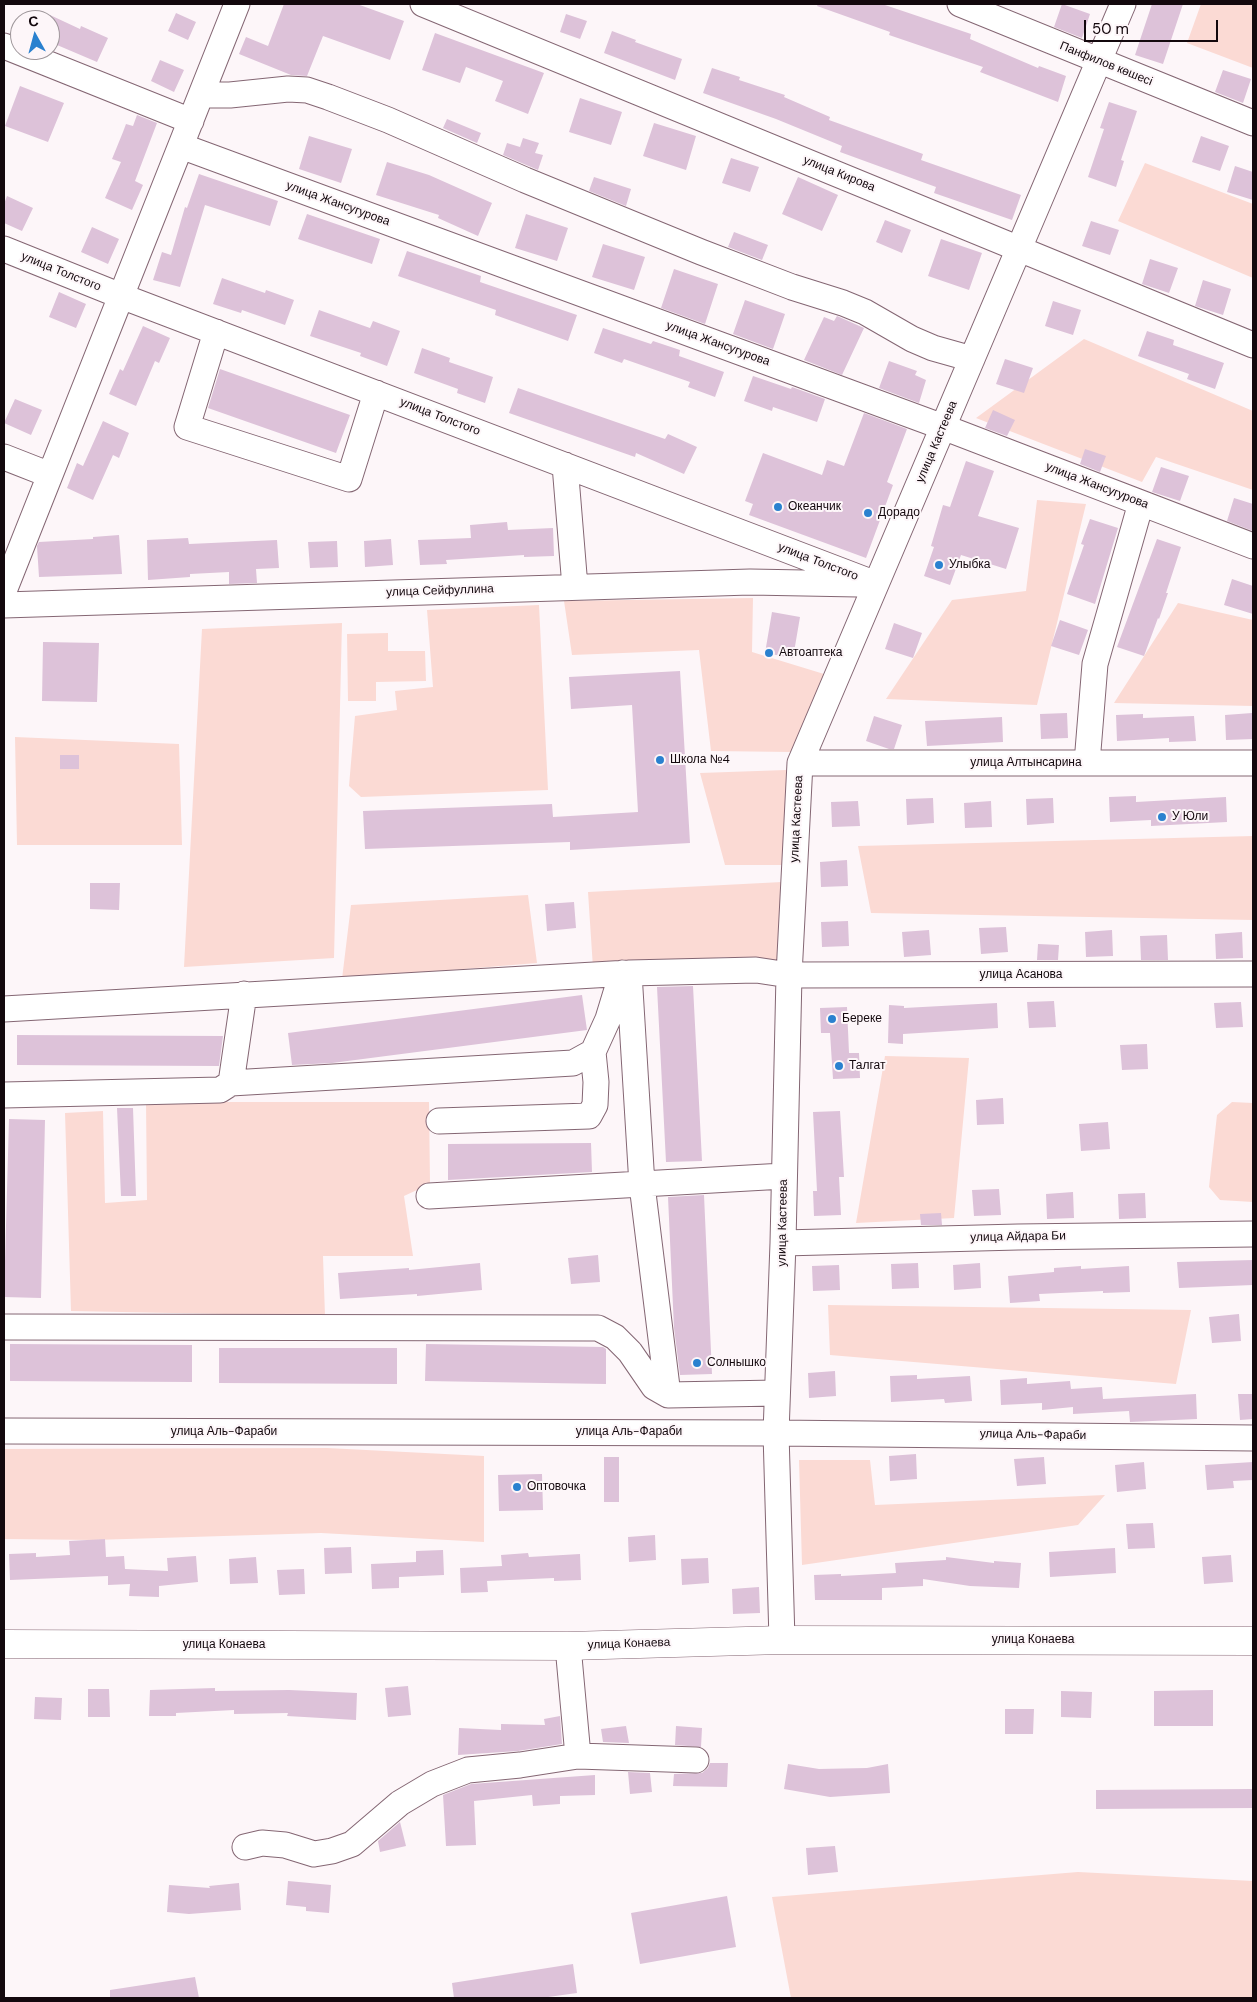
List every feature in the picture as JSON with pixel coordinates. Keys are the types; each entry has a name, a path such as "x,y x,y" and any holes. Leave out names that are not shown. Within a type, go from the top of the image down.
{"main road":[{"name":"улица Конаева","path":"4,1644 568,1646 782,1640 1253,1641"}],"street":[{"path":"4,591 237,4"},
{"name":"улица Кирова","path":"423,4 1253,345"},
{"name":"Панфилов көшесі","path":"960,4 1253,123"},
{"name":"улица Кастеева","path":"782,1640 776,1433 783,1243 789,975 800,763 1123,4"},
{"path":"4,46 191,121"},
{"path":"201,94 230,95 288,89 307,90 328,97 388,120 526,180 701,252 792,287 843,302 865,312 912,339 933,348 972,359"},
{"name":"улица Жансугурова","path":"181,146 943,427 1253,546"},
{"name":"улица Толстого","path":"4,249 121,296 876,584"},
{"path":"216,332 186,427 349,479 376,393"},
{"path":"4,457 50,475"},
{"path":"565,465 575,587"},
{"path":"1087,763 1094,664 1141,503"},
{"name":"улица Сейфуллина","path":"4,605 750,582 876,584"},
{"name":"улица Алтынсарина","path":"800,763 1253,763"},
{"name":"улица Асанова","path":"4,1009 625,973 756,970 789,975 1253,974"},
{"path":"439,1121 590,1116 595,1105 596,1082 593,1052 625,973"},
{"path":"625,973 642,1185 668,1396"},
{"path":"231,1083 244,994"},
{"path":"4,1095 220,1090 231,1083 573,1063 593,1052"},
{"path":"429,1196 784,1176"},
{"name":"улица Айдара Би","path":"783,1243 1253,1234"},
{"path":"4,1327 598,1328 615,1337 630,1352 654,1387 668,1396 778,1393"},
{"name":"улица Аль-Фараби","path":"4,1431 776,1433 1253,1438"},
{"path":"568,1646 578,1756"},
{"path":"245,1847 262,1843 285,1845 314,1854 332,1851 352,1844 400,1803 432,1784 468,1770 520,1765 578,1756 696,1760"}],"shaded area":[{"path":"1201,4 1253,4 1253,68 1187,43"},
{"path":"1145,163 1253,204 1253,278 1118,221"},
{"path":"1084,339 1253,411 1253,490 1156,457 1142,482 976,418"},
{"path":"1037,500 1086,504 1037,705 886,699 952,600 1026,591"},
{"path":"753,598 752,652 824,674 792,752 711,751 699,650 572,655 564,601"},
{"path":"1178,603 1253,620 1253,706 1114,703"},
{"path":"539,605 548,790 361,797 349,786 355,716 397,710 395,691 433,687 427,610"},
{"path":"342,623 334,958 184,967 202,629"},
{"path":"388,633 388,651 425,651 426,681 376,682 376,701 348,701 347,634"},
{"path":"15,737 179,744 182,845 17,845"},
{"path":"786,770 786,865 725,865 700,773"},
{"path":"1253,836 1253,920 871,913 858,846"},
{"path":"782,882 780,966 726,957 593,968 588,892"},
{"path":"528,895 537,963 342,979 351,905"},
{"path":"885,1056 969,1058 954,1218 856,1223"},
{"path":"146,1102 429,1102 430,1184 404,1196 413,1256 323,1256 325,1316 71,1311 65,1113 103,1111 105,1203 147,1200"},
{"path":"1232,1102 1253,1103 1253,1202 1220,1200 1209,1187 1217,1115"},
{"path":"828,1305 1191,1310 1176,1384 830,1355"},
{"path":"327,1448 484,1456 484,1542 321,1533 94,1540 4,1539 4,1449"},
{"path":"799,1460 870,1460 875,1505 1105,1495 1078,1525 802,1565"},
{"path":"1078,1872 1253,1881 1253,1998 791,1998 772,1897"}],"building":[{"path":"284,4 357,4 404,21 390,60 323,36 307,76 291,75 239,54 246,37 268,46"},
{"path":"818,4 882,4 971,34 970,39 1038,68 1039,66 1066,76 1058,102 980,72 983,67 889,35 890,32 817,6"},
{"path":"1062,4 1090,14 1082,38 1054,27"},
{"path":"1152,4 1183,4 1163,64 1135,55"},
{"path":"176,13 196,22 188,40 168,31"},
{"path":"566,14 587,21 580,39 560,32"},
{"path":"60,20 80,29 81,26 108,38 97,62 60,46"},
{"path":"612,31 636,40 635,42 682,59 675,80 604,53"},
{"path":"435,33 544,73 528,114 495,101 503,81 466,67 460,83 422,70"},
{"path":"160,60 184,70 174,92 151,81"},
{"path":"712,68 740,77 739,80 785,95 784,97 830,117 829,120 923,154 921,160 1021,195 1012,220 934,193 936,187 840,152 842,146 776,119 703,93"},
{"path":"1223,70 1251,79 1243,103 1215,92"},
{"path":"20,86 64,103 48,142 5,126"},
{"path":"580,98 622,112 611,145 569,132"},
{"path":"1109,102 1137,111 1121,160 1124,161 1116,187 1088,177 1104,129 1100,128"},
{"path":"137,115 157,123 135,181 143,185 132,210 105,198 121,162 112,159 126,124 133,126"},
{"path":"447,119 481,133 477,143 443,128"},
{"path":"654,123 696,136 686,170 643,156"},
{"path":"309,136 352,149 341,183 299,169"},
{"path":"1201,136 1229,146 1220,171 1192,162"},
{"path":"523,138 539,143 535,153 543,155 538,170 503,155 507,143 520,147"},
{"path":"731,158 759,167 750,192 722,183"},
{"path":"387,162 429,175 492,203 478,236 438,218 439,215 376,195"},
{"path":"1235,166 1253,172 1253,200 1227,192"},
{"path":"199,174 278,201 270,226 205,205 180,287 153,280 162,252 171,255 185,207 187,208"},
{"path":"594,177 631,189 626,206 589,191"},
{"path":"798,177 838,195 822,231 782,214"},
{"path":"7,196 33,208 22,231 4,223 4,204"},
{"path":"307,214 380,239 372,264 298,239"},
{"path":"526,214 568,228 557,261 515,248"},
{"path":"885,220 911,230 902,253 876,242"},
{"path":"1091,221 1119,230 1110,255 1082,246"},
{"path":"92,227 119,239 108,264 81,252"},
{"path":"734,232 768,245 762,260 728,247"},
{"path":"941,239 982,253 969,290 928,276"},
{"path":"603,244 645,257 634,290 592,277"},
{"path":"407,251 481,276 480,282 577,315 568,341 495,315 496,310 398,276"},
{"path":"1150,259 1178,268 1169,293 1142,284"},
{"path":"674,269 718,284 705,324 661,308"},
{"path":"222,278 265,293 266,290 294,300 285,325 242,310 241,313 213,304"},
{"path":"1203,280 1231,289 1223,315 1195,306"},
{"path":"59,292 86,304 76,328 49,317"},
{"path":"745,300 785,314 773,349 733,334"},
{"path":"1053,301 1081,310 1073,335 1045,326"},
{"path":"319,310 370,328 373,321 400,331 387,366 360,356 361,353 310,336"},
{"path":"837,316 864,328 842,375 804,360 824,317 834,321"},
{"path":"143,326 170,338 159,363 155,361 136,406 109,394 120,369 123,371"},
{"path":"603,328 651,344 653,341 680,350 679,356 724,372 715,397 688,387 690,382 624,359 622,363 594,353"},
{"path":"1147,331 1174,340 1173,345 1224,363 1215,389 1187,379 1189,374 1138,356"},
{"path":"422,348 450,358 449,362 493,377 485,403 457,393 458,389 414,373"},
{"path":"1005,359 1033,368 1024,393 996,384"},
{"path":"889,361 917,371 915,375 926,380 919,403 879,388"},
{"path":"220,369 350,415 336,453 208,408"},
{"path":"753,376 825,399 817,422 773,407 772,411 744,401"},
{"path":"518,388 665,439 668,434 697,447 684,474 636,453 635,457 509,413"},
{"path":"15,399 42,410 31,435 4,423"},
{"path":"993,410 1015,420 1007,436 985,428"},
{"path":"864,413 907,429 887,482 893,485 866,558 749,515 753,504 745,501 763,453 822,475 827,460 844,466"},
{"path":"103,421 129,433 119,458 113,455 93,500 67,488 77,463 83,466"},
{"path":"1085,449 1106,456 1100,472 1080,464"},
{"path":"966,461 994,471 978,516 1019,528 1006,569 961,555 950,585 924,576 934,547 931,546 943,505 950,507"},
{"path":"1161,467 1189,476 1180,501 1152,492"},
{"path":"1234,498 1253,504 1253,531 1227,521"},
{"path":"1090,519 1118,528 1095,604 1067,594 1084,545 1081,544"},
{"path":"507,522 508,530 553,528 554,556 524,557 524,555 446,560 447,564 420,565 418,540 471,538 470,525"},
{"path":"119,535 122,574 39,577 37,546 39,542 93,539 93,537"},
{"path":"188,538 189,544 277,540 279,568 256,569 257,583 229,584 229,572 190,574 190,577 148,580 147,540"},
{"path":"391,539 393,565 365,567 364,541"},
{"path":"1157,539 1181,547 1166,593 1168,593 1144,656 1117,647"},
{"path":"337,541 338,567 310,568 308,542"},
{"path":"1232,579 1253,586 1253,614 1224,605"},
{"path":"772,612 800,617 793,658 765,653"},
{"path":"1060,620 1088,630 1079,655 1051,646"},
{"path":"894,623 922,633 913,658 885,649"},
{"path":"43,642 99,643 97,702 42,701"},
{"name":"Школа №4","path":"680,671 690,843 570,850 570,842 365,849 363,811 552,804 553,817 638,812 632,705 571,709 569,677"},
{"path":"1067,713 1068,738 1041,739 1040,714"},
{"path":"1252,713 1253,739 1226,740 1225,715"},
{"path":"1143,714 1143,718 1194,716 1196,741 1169,742 1169,738 1117,741 1116,715"},
{"path":"874,716 902,725 894,749 866,741"},
{"path":"1002,717 1003,742 927,746 925,721"},
{"path":"60,755 79,755 79,769 60,769"},
{"path":"1136,796 1136,802 1226,797 1227,822 1151,826 1151,820 1110,822 1109,797"},
{"path":"933,798 934,823 907,825 906,799"},
{"path":"1053,798 1054,823 1027,825 1026,799"},
{"path":"858,801 860,826 832,827 831,802"},
{"path":"991,801 992,827 965,828 964,803"},
{"path":"847,860 848,886 821,887 820,862"},
{"path":"90,883 120,883 119,910 90,909"},
{"path":"574,902 576,928 547,931 545,904"},
{"path":"848,921 849,946 822,947 821,922"},
{"path":"1006,927 1008,952 981,954 979,928"},
{"path":"929,930 931,955 904,957 902,932"},
{"path":"1112,930 1113,956 1086,957 1085,932"},
{"path":"1242,932 1243,958 1216,959 1215,934"},
{"path":"1167,935 1168,960 1141,960 1140,936"},
{"path":"1038,944 1059,945 1058,960 1037,960"},
{"path":"693,986 702,1161 666,1162 657,987"},
{"path":"582,995 587,1030 332,1063 292,1065 288,1033"},
{"path":"1054,1001 1056,1027 1029,1028 1027,1002"},
{"path":"1241,1002 1243,1027 1216,1028 1214,1003"},
{"path":"997,1003 998,1028 903,1034 903,1044 888,1043 889,1005 904,1006 904,1008"},
{"path":"847,1007 849,1053 859,1053 860,1078 833,1079 830,1033 821,1033 820,1008"},
{"path":"17,1035 223,1036 219,1066 17,1065"},
{"path":"1147,1044 1148,1069 1122,1070 1120,1045"},
{"path":"1003,1098 1004,1124 977,1125 976,1100"},
{"path":"117,1108 133,1108 136,1196 121,1196"},
{"path":"840,1111 844,1177 839,1177 841,1215 814,1216 813,1191 817,1191 813,1112"},
{"path":"9,1119 45,1120 41,1298 4,1297"},
{"path":"1108,1122 1110,1149 1081,1151 1079,1124"},
{"path":"591,1143 592,1172 448,1180 448,1144"},
{"path":"999,1189 1001,1215 974,1216 972,1190"},
{"path":"1073,1192 1074,1218 1047,1219 1046,1194"},
{"path":"1145,1193 1146,1218 1119,1219 1118,1194"},
{"path":"704,1195 712,1374 680,1375 674,1328 668,1197"},
{"path":"941,1213 942,1225 921,1225 920,1214"},
{"path":"598,1255 600,1282 571,1284 568,1258"},
{"path":"1253,1260 1253,1285 1179,1288 1177,1262"},
{"path":"480,1263 482,1290 417,1296 417,1294 340,1299 338,1273 409,1268 409,1270"},
{"path":"918,1263 919,1288 892,1289 891,1264"},
{"path":"980,1263 981,1288 954,1290 953,1265"},
{"path":"839,1265 840,1290 813,1291 812,1266"},
{"path":"1081,1266 1081,1269 1129,1266 1130,1292 1103,1293 1103,1291 1039,1294 1040,1301 1010,1303 1008,1276 1054,1272 1054,1268"},
{"path":"1239,1314 1241,1341 1212,1343 1209,1317"},
{"path":"10,1344 192,1345 192,1382 10,1381"},
{"path":"426,1344 603,1347 606,1349 606,1384 425,1381"},
{"path":"219,1348 397,1348 397,1384 219,1383"},
{"path":"835,1371 836,1396 809,1398 808,1373"},
{"path":"917,1375 917,1379 970,1376 972,1401 945,1403 944,1399 891,1402 890,1376"},
{"path":"1027,1378 1027,1384 1070,1381 1071,1389 1102,1387 1103,1399 1196,1394 1197,1419 1130,1422 1129,1411 1073,1414 1073,1407 1042,1410 1042,1403 1001,1405 1000,1380"},
{"path":"1238,1394 1253,1394 1253,1419 1240,1420"},
{"path":"916,1454 917,1479 890,1481 889,1456"},
{"path":"604,1457 619,1457 619,1502 604,1502"},
{"path":"1044,1457 1046,1484 1017,1486 1014,1459"},
{"path":"1144,1462 1146,1489 1117,1492 1115,1465"},
{"path":"1253,1462 1253,1480 1233,1481 1234,1488 1207,1490 1205,1465"},
{"path":"542,1474 543,1510 499,1511 498,1475"},
{"path":"1153,1523 1155,1548 1128,1549 1126,1524"},
{"path":"655,1535 656,1560 629,1562 628,1537"},
{"path":"105,1539 106,1557 124,1556 125,1569 168,1571 167,1558 196,1556 198,1582 159,1586 159,1597 129,1596 130,1584 108,1585 108,1576 10,1580 9,1554 36,1553 36,1557 70,1555 69,1541"},
{"path":"351,1547 352,1573 325,1574 324,1548"},
{"path":"1115,1548 1116,1573 1050,1577 1049,1552"},
{"path":"443,1550 444,1575 399,1577 399,1588 372,1589 371,1564 416,1562 416,1551"},
{"path":"528,1553 529,1557 580,1554 581,1580 554,1581 554,1578 487,1581 488,1592 461,1593 460,1568 502,1566 501,1555"},
{"path":"1231,1555 1233,1582 1204,1584 1202,1557"},
{"path":"256,1557 258,1583 230,1584 229,1559"},
{"path":"946,1557 994,1563 994,1561 1021,1563 1019,1588 970,1586 923,1579 923,1586 882,1588 882,1600 815,1600 814,1575 841,1574 841,1576 896,1573 895,1563 946,1560"},
{"path":"708,1558 709,1583 682,1585 681,1559"},
{"path":"304,1569 305,1594 279,1595 277,1570"},
{"path":"759,1587 760,1613 733,1614 732,1589"},
{"path":"408,1686 411,1715 388,1717 385,1688"},
{"path":"215,1688 215,1691 289,1690 357,1693 356,1720 287,1716 288,1713 234,1714 234,1710 176,1713 176,1716 149,1716 150,1690"},
{"path":"88,1689 109,1689 110,1717 88,1717"},
{"path":"1213,1690 1213,1726 1154,1726 1154,1691"},
{"path":"1061,1691 1092,1692 1091,1718 1061,1717"},
{"path":"35,1697 62,1698 61,1720 34,1719"},
{"path":"1005,1709 1034,1709 1033,1734 1005,1734"},
{"path":"560,1716 562,1744 518,1751 458,1755 459,1728 501,1730 501,1724 545,1725 544,1719"},
{"path":"626,1726 629,1743 603,1742 601,1729"},
{"path":"676,1726 702,1728 701,1747 675,1745"},
{"path":"710,1763 728,1763 727,1787 673,1786 674,1774 702,1773 708,1768"},
{"path":"788,1764 819,1769 867,1768 888,1764 890,1793 830,1797 784,1789"},
{"path":"628,1772 650,1773 652,1792 630,1794"},
{"path":"595,1775 595,1795 560,1796 560,1804 533,1806 532,1795 474,1801 476,1845 446,1846 443,1795 471,1784"},
{"path":"1253,1789 1253,1808 1096,1809 1096,1790"},
{"path":"400,1822 406,1846 380,1852 378,1841"},
{"path":"835,1846 838,1872 808,1875 806,1848"},
{"path":"288,1881 331,1885 329,1913 306,1911 306,1907 286,1905"},
{"path":"239,1883 241,1910 189,1914 167,1912 169,1885 210,1888 209,1886"},
{"path":"727,1896 736,1947 640,1964 631,1913"},
{"path":"573,1964 577,1993 541,1998 454,1998 452,1983"},
{"path":"195,1977 199,1998 110,1998 110,1990"}],"place":[{"name":"Океанчик","path":"778,507"},
{"name":"Дорадо","path":"868,513"},
{"name":"Улыбка","path":"939,565"},
{"name":"Автоаптека","path":"769,653"},
{"name":"Школа №4","path":"660,760"},
{"name":"У Юли","path":"1162,817"},
{"name":"Береке","path":"832,1019"},
{"name":"Талгат","path":"839,1066"},
{"name":"Солнышко","path":"697,1363"},
{"name":"Оптовочка","path":"517,1487"}]}
